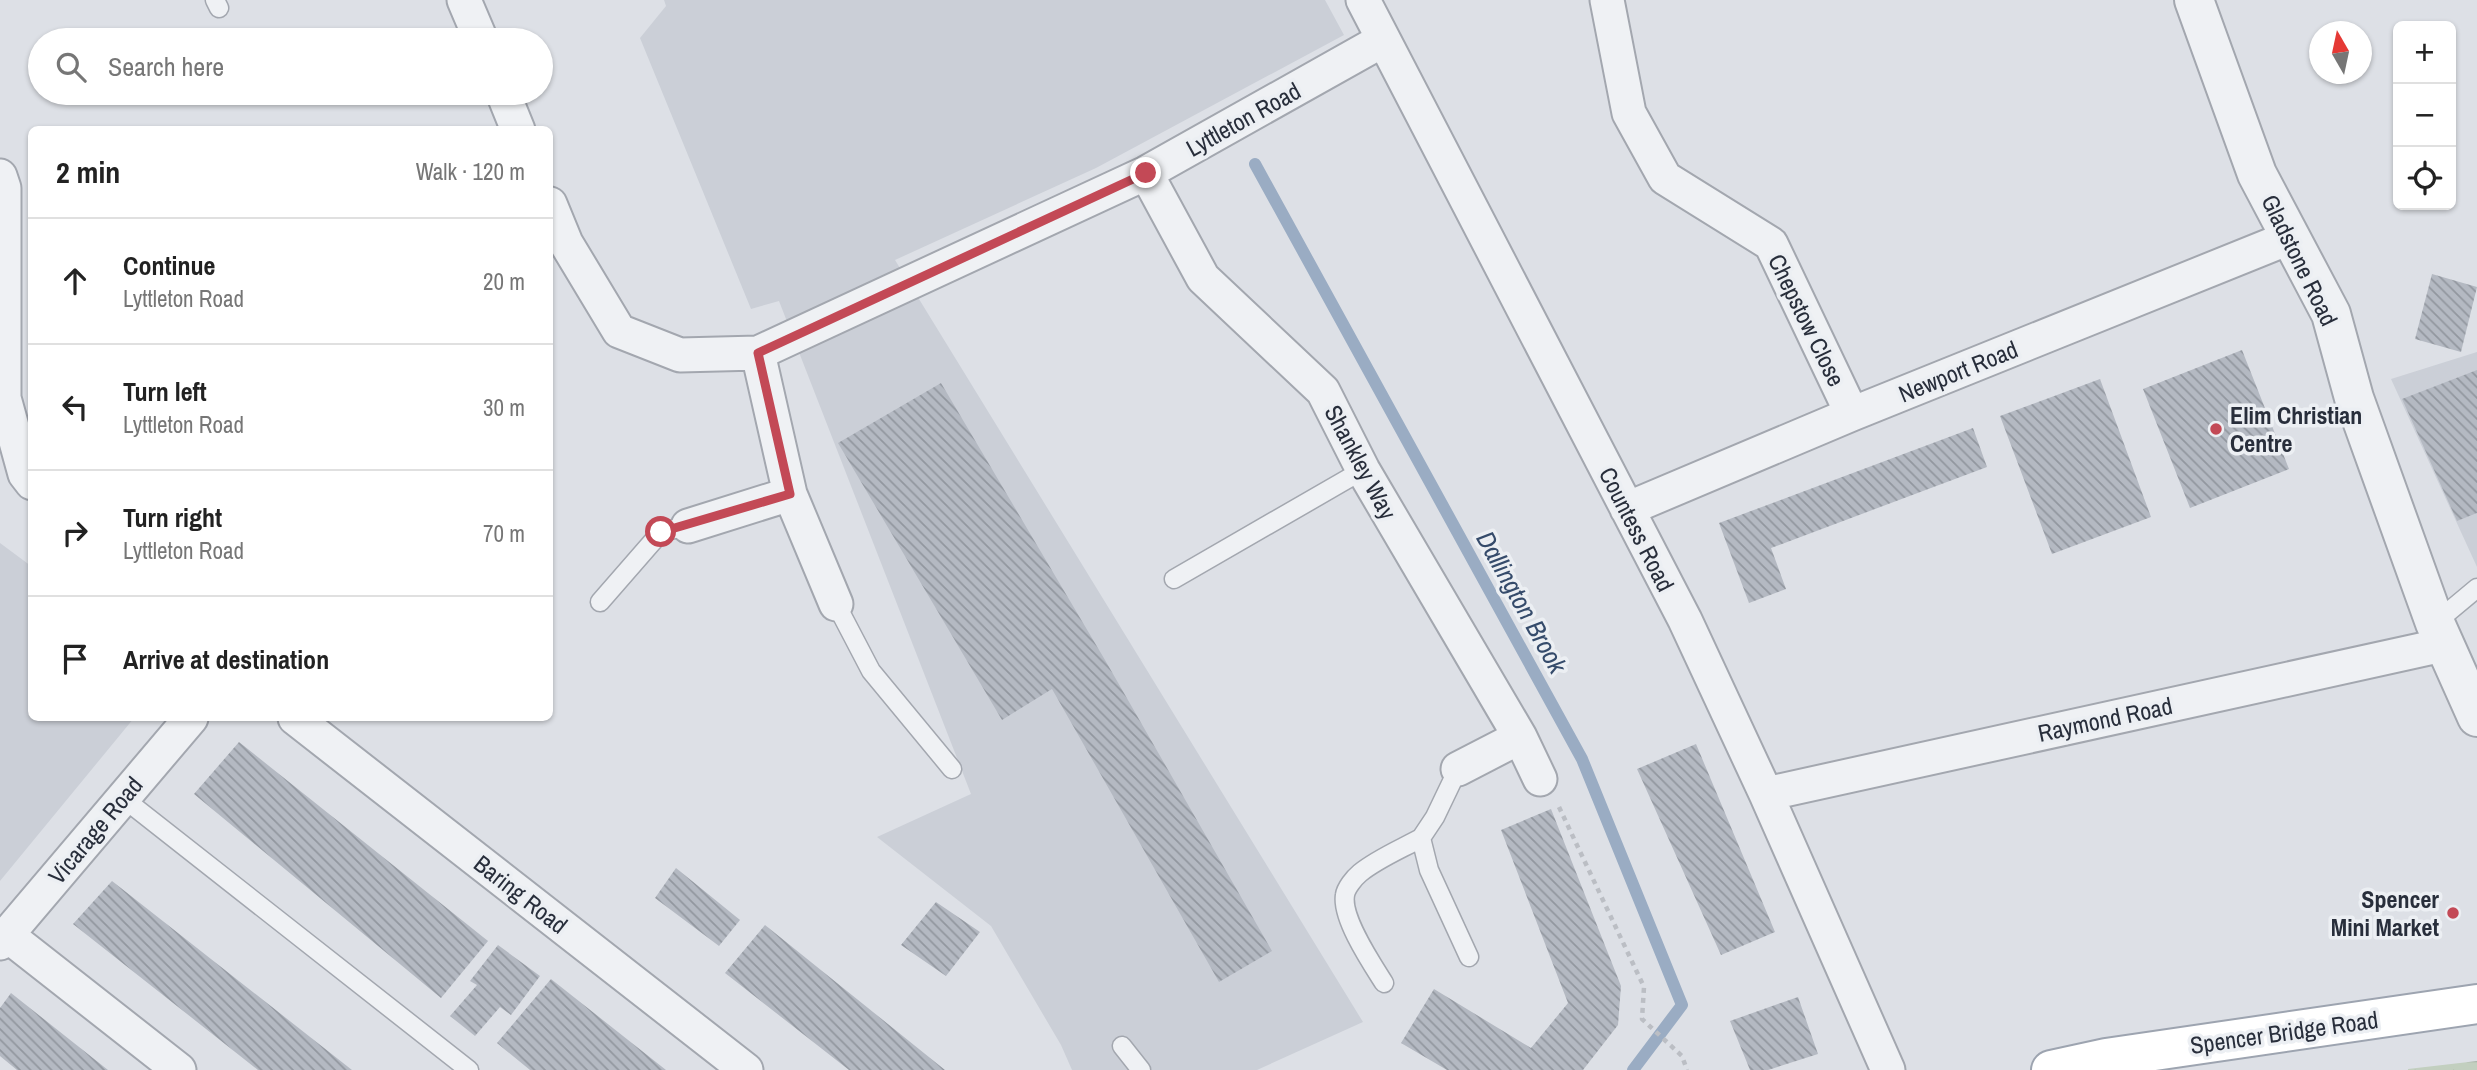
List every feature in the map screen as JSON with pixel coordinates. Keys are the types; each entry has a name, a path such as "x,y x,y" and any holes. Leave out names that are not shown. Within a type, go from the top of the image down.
{"main road":[{"name":"Spencer Bridge Road","path":"2051,1070 2106,1058 2477,1004"}],"street":[{"path":"464,0 476,28"},
{"name":"Countess Road","path":"1363,0 1685,620 1766,794 1888,1070"},
{"name":"Chepstow Close","path":"1607,0 1629,113 1665,177 1771,244 1852,414"},
{"name":"Gladstone Road","path":"2194,0 2257,174 2331,314 2354,398 2439,634 2477,717"},
{"name":"Lyttleton Road","path":"553,211 566,243 619,331 680,355 758,353 1146,173 1383,40"},
{"path":"508,105 516,126"},
{"name":"Shankley Way","path":"1146,173 1203,278 1323,391 1363,470 1520,737 1540,779"},
{"path":"0,176 4,188 2,399 28,477"},
{"name":"Newport Road","path":"1627,509 1852,414 2291,237"},
{"path":"758,353 790,494 836,604"},
{"path":"688,526 790,494"},
{"name":"Raymond Road","path":"1766,794 2439,634"},
{"name":"Vicarage Road","path":"3,939 188,721"},
{"name":"Baring Road","path":"299,721 746,1070"},
{"path":"1458,769 1520,737"},
{"path":"3,939 179,1070"}],"lane":[{"path":"1174,579 1363,470"},
{"path":"600,602 661,532 688,526"},
{"path":"2439,634 2477,588"},
{"path":"836,604 871,671 952,769"},
{"path":"1384,983 1359,942 1348,915 1345,895 1360,873 1421,838 1435,817 1458,769"},
{"path":"123,798 469,1070"},
{"path":"1421,838 1429,870 1469,957"},
{"path":"1122,1046 1140,1070"}],"path":[{"path":"1540,779 1550,788 1644,987 1642,1019 1682,1056 1687,1070"}],"shaded area":[{"path":"664,0 1325,0 1344,35 1096,168 895,260 1363,1022 1257,1070 1072,1070 1061,1045 991,926 877,837 971,794 779,301 751,309 640,38 666,6"},
{"path":"2477,352 2477,567 2391,379"},
{"path":"0,543 28,564 28,721 132,721 0,881"}],"green space":[{"path":"2477,1061 2477,1070 2408,1070 2408,1069"}],"building":[{"path":"2432,274 2477,287 2461,352 2415,339"},
{"name":"Elim Christian Centre","path":"2242,350 2289,469 2190,508 2143,389"},
{"path":"2477,370 2477,513 2457,521 2402,399"},
{"path":"2100,379 2151,517 2052,554 2000,416"},
{"path":"941,383 1105,660 1272,951 1219,982 1052,689 1002,720 838,443"},
{"path":"1973,428 1987,467 1771,548 1786,589 1749,603 1719,523"},
{"path":"239,742 488,941 441,998 194,794"},
{"path":"1696,744 1775,932 1721,955 1637,769"},
{"path":"1551,809 1621,986 1618,1025 1583,1070 1447,1070 1401,1043 1434,989 1531,1048 1568,1003 1501,830"},
{"path":"676,868 740,920 719,946 655,898"},
{"path":"112,881 352,1070 258,1070 73,924"},
{"path":"936,902 980,932 946,976 901,945"},
{"path":"765,925 945,1070 849,1070 725,973"},
{"path":"498,945 540,976 511,1015 500,1007 475,1036 450,1016 477,985 470,981"},
{"path":"551,979 666,1070 530,1070 497,1043"},
{"path":"11,993 108,1070 17,1070 0,1056 0,1008"},
{"path":"1798,997 1818,1054 1768,1070 1750,1070 1730,1021"}],"waterway":[{"name":"Dallington Brook","path":"1255,164 1582,759 1682,1005 1633,1070"}],"place":[{"name":"Elim Christian Centre","path":"2216,429"},
{"name":"Spencer Mini Market","path":"2453,913"}],"route":[{"path":"661,532 790,494 758,353 1146,173"}]}
